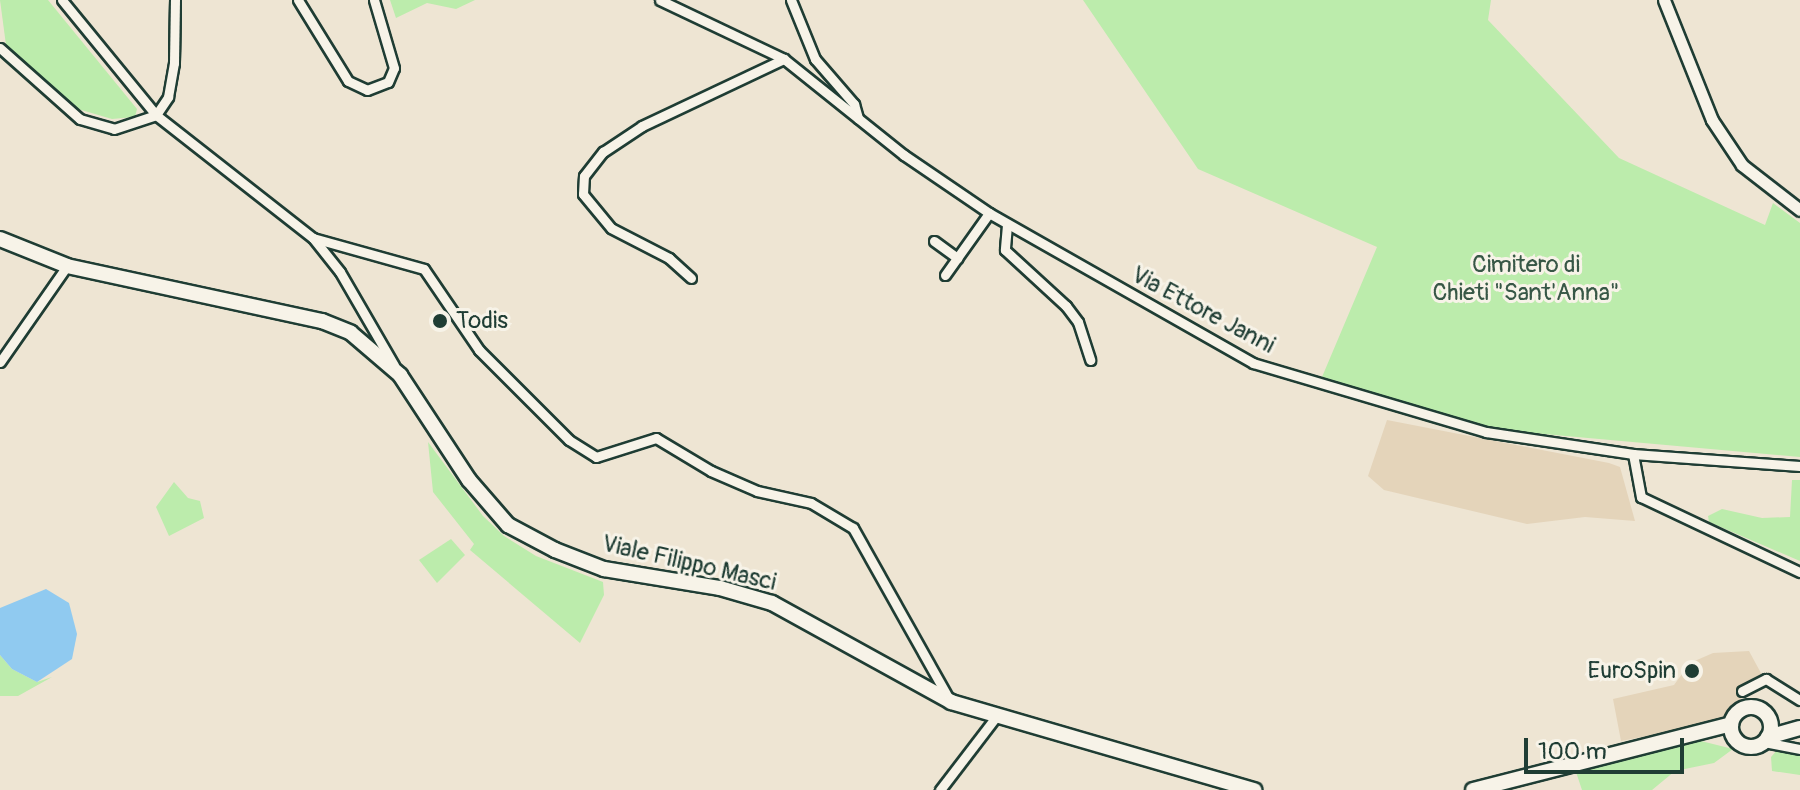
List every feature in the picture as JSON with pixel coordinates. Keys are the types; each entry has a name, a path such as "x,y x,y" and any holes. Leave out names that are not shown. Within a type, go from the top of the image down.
{"main road":[{"name":"Viale Filippo Masci","path":"0,239 67,266 322,321 351,333 400,375 469,480 508,525 604,569 720,588 772,603 951,702 995,718 1254,790"},
{"path":"1473,790 1699,734 1731,724 1740,710 1751,706 1770,720 1800,727"},
{"path":"1766,740 1770,720"},
{"path":"1731,724 1736,740"},
{"path":"1699,734 1736,740 1751,747 1800,727"}],"street":[{"path":"62,0 156,115 313,238 340,272 400,375"},
{"path":"0,48 80,119 114,129 156,115 168,97 174,63 175,0"},
{"path":"298,0 348,81 367,90 388,82 394,68 374,0"},
{"name":"Via Ettore Janni","path":"660,0 784,59 858,118 1007,225 1253,363 1486,432 1633,454 1800,466"},
{"path":"791,0 815,59 854,104 858,118"},
{"path":"1664,0 1712,120 1742,165 1800,210"},
{"path":"691,278 669,258 611,228 583,194 584,176 603,152 642,126 784,59"},
{"path":"945,275 989,213"},
{"path":"1007,225 1005,250 1066,306 1078,322 1090,360"},
{"path":"313,238 424,269 479,350 569,440 596,457 656,438 711,471 757,491 811,503 853,528 951,702"},
{"path":"934,241 957,258"},
{"path":"0,362 67,266"},
{"path":"1633,454 1641,497 1800,572"},
{"path":"1742,691 1766,679 1800,700"},
{"path":"940,790 995,718"},
{"path":"1766,740 1800,749"}],"shaded area":[{"path":"1387,420 1620,467 1635,521 1585,517 1527,524 1384,490 1368,476"},
{"path":"1749,651 1762,675 1743,686 1740,708 1725,721 1621,741 1613,699 1674,685 1690,663 1713,653"}],"green space":[{"path":"0,0 48,0 137,109 135,117 112,119 78,109 6,45"},
{"path":"390,0 475,0 456,9 427,3 396,18"},
{"name":"Cimitero di Chieti \"Sant'Anna\"","path":"1083,0 1491,0 1488,20 1619,158 1765,225 1773,203 1800,223 1800,457 1499,430 1322,377 1377,247 1198,169"},
{"path":"428,442 483,516 504,536 536,556 603,582 604,595 580,643 470,550 474,544 433,492"},
{"path":"1792,480 1800,480 1800,561 1709,522 1708,516 1722,509 1762,518 1790,517"},
{"path":"174,482 188,498 200,501 204,518 169,536 156,507"},
{"path":"451,539 465,555 437,583 419,560"},
{"path":"0,655 12,669 37,682 52,677 18,696 0,696"},
{"path":"1697,740 1733,749 1714,763 1675,771 1652,790 1582,790 1575,769"},
{"path":"1778,749 1800,751 1800,775 1772,771 1771,757"}],"water":[{"path":"46,589 69,603 77,634 72,659 37,682 12,669 0,655 0,608"}],"place":[{"name":"Todis","path":"440,321"},
{"name":"EuroSpin","path":"1692,671"}]}
